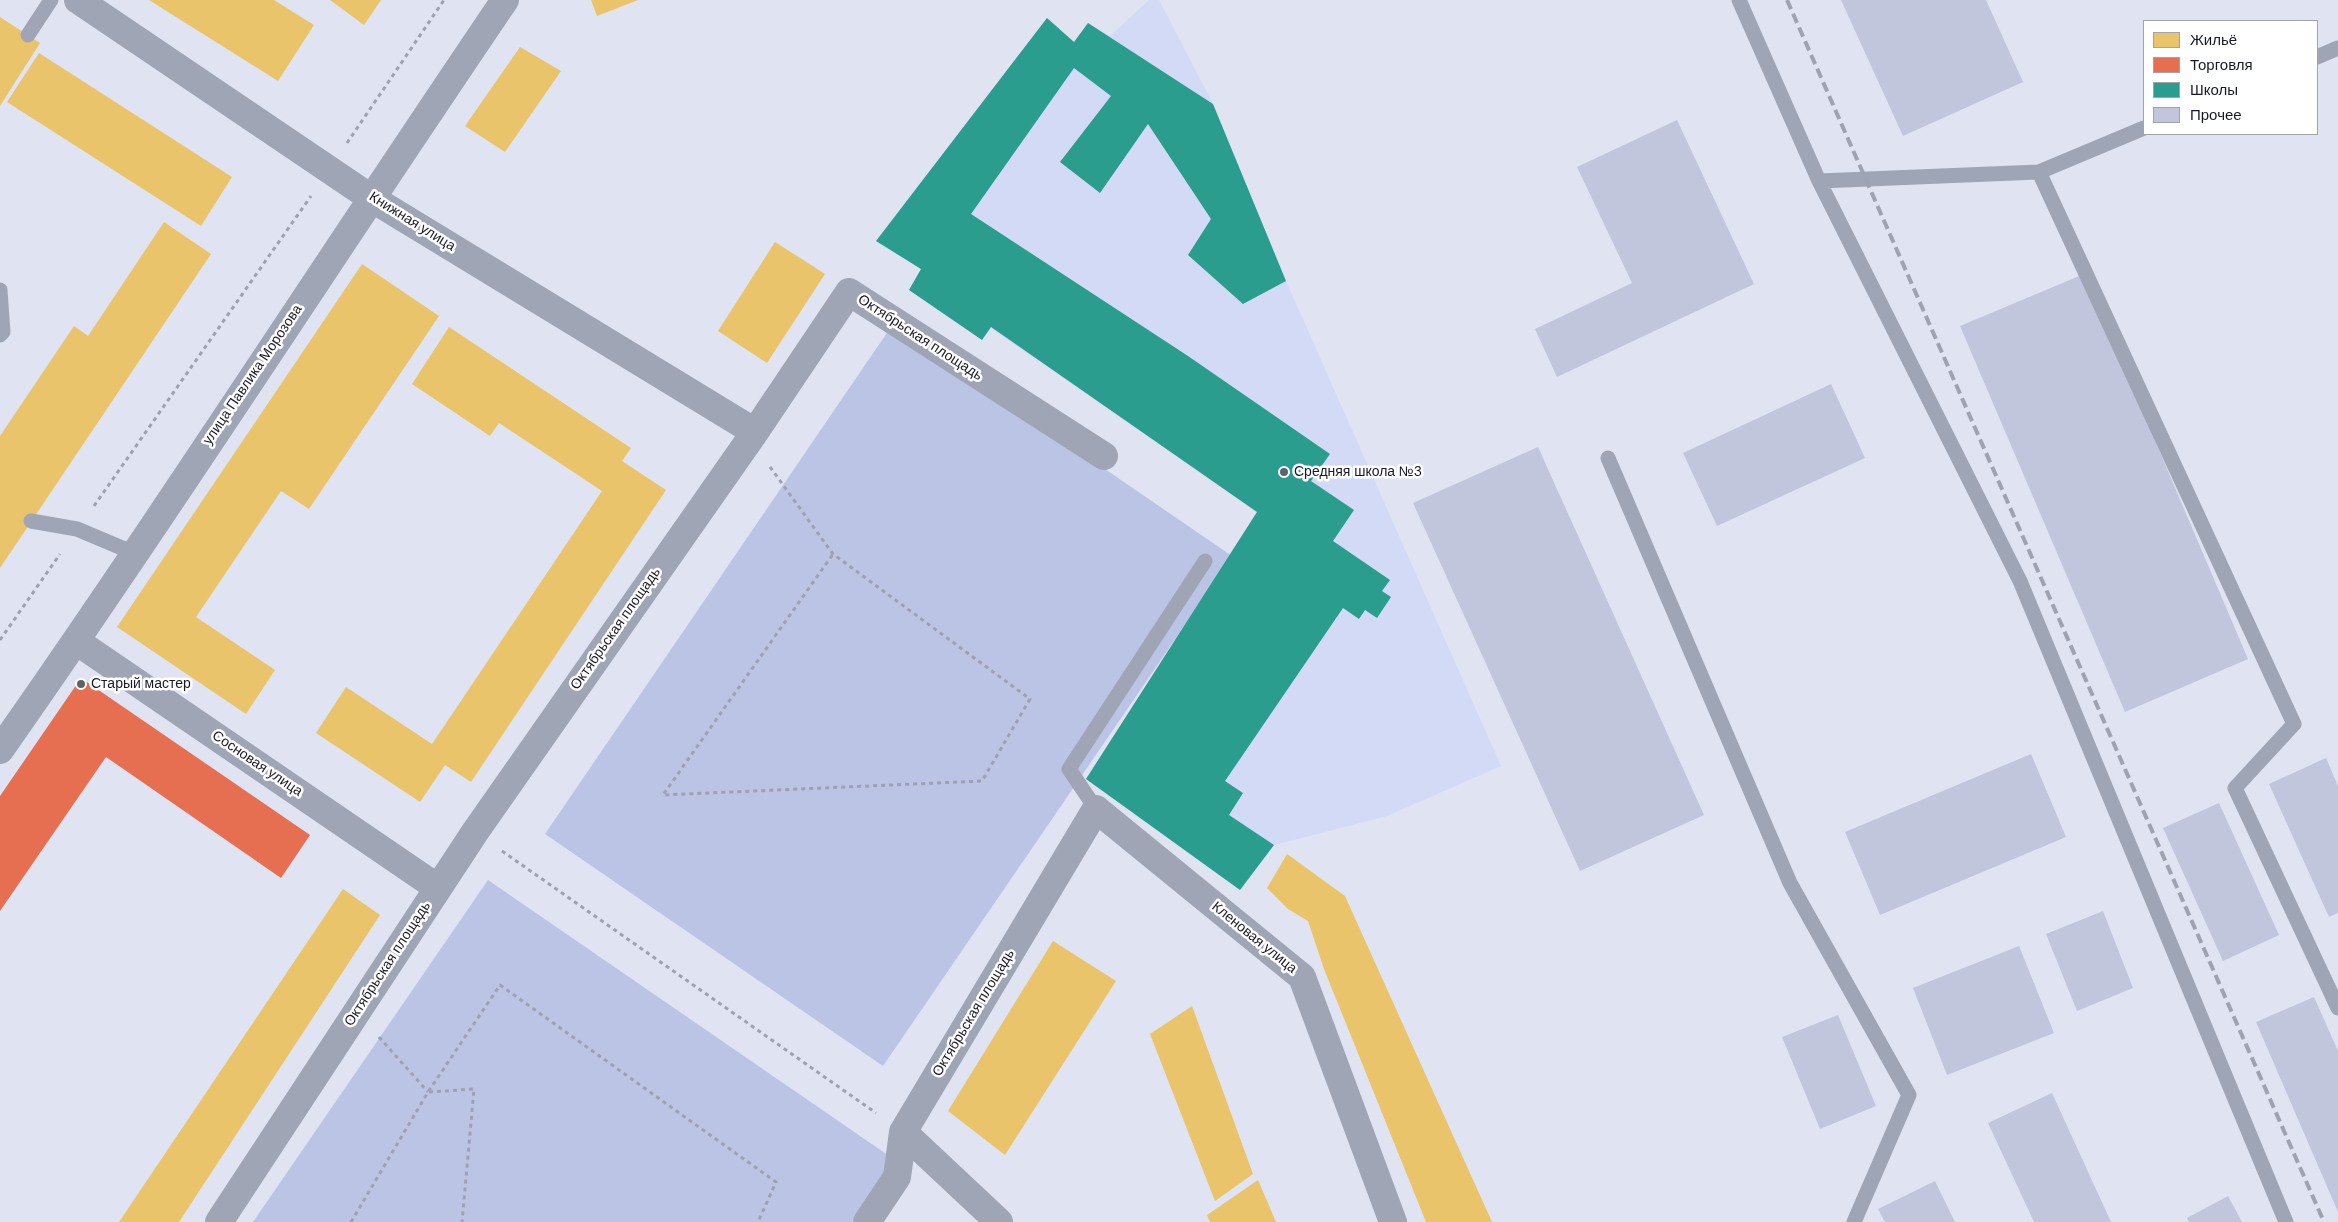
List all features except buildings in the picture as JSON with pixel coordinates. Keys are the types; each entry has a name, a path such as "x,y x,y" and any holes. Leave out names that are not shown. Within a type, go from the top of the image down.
{"street":[{"name":"Книжная улица","path":"78,0 371,198 752,435"},
{"name":"улица Павлика Морозова","path":"0,750 76,641 505,0"},
{"name":"Октябрьская площадь","path":"219,1222 475,832 752,435 849,292 1104,456"},
{"name":"Сосновая улица","path":"76,641 438,888"},
{"name":"Октябрьская площадь","path":"867,1222 897,1177 903,1132 1096,810"},
{"name":"Кленовая улица","path":"1096,810 1302,977 1393,1222"},
{"path":"903,1132 999,1222"}],"lane":[{"path":"28,35 51,0"},
{"path":"1739,0 1819,181 2020,581 2286,1222"},
{"path":"2318,57 2338,48"},
{"path":"1819,181 2039,172 2143,128"},
{"path":"2039,172 2294,724 2235,788 2338,1008"},
{"path":"0,290 3,332 0,335"},
{"path":"1608,458 1790,883 1909,1095 1854,1222"},
{"path":"31,521 77,530 134,553"},
{"path":"1096,810 1069,769 1205,561"}],"path":[{"path":"0,640 330,169 444,0"},
{"path":"752,435 833,554 1030,699 982,781 663,795 833,554"},
{"path":"475,832 903,1132"},
{"path":"351,1222 428,1092 500,985 776,1182 758,1222"},
{"path":"357,1012 428,1092"},
{"path":"428,1092 474,1089 462,1222"}],"shaded area":[{"name":"Средняя школа №3","path":"1149,0 1159,0 1213,104 1286,281 1501,766 1387,816 1274,845 1240,890 1086,779 1257,512 991,328 982,340 909,290 921,269 876,241 1047,18 1074,42 1088,23 1110,36"},
{"path":"893,324 1232,556 883,1066 545,834"},
{"path":"488,880 895,1160 852,1222 253,1222"}],"railway":[{"path":"1787,0 2324,1222"}],"place":[{"name":"Средняя школа №3","path":"1284,472"},
{"name":"Старый мастер","path":"81,684"}]}
